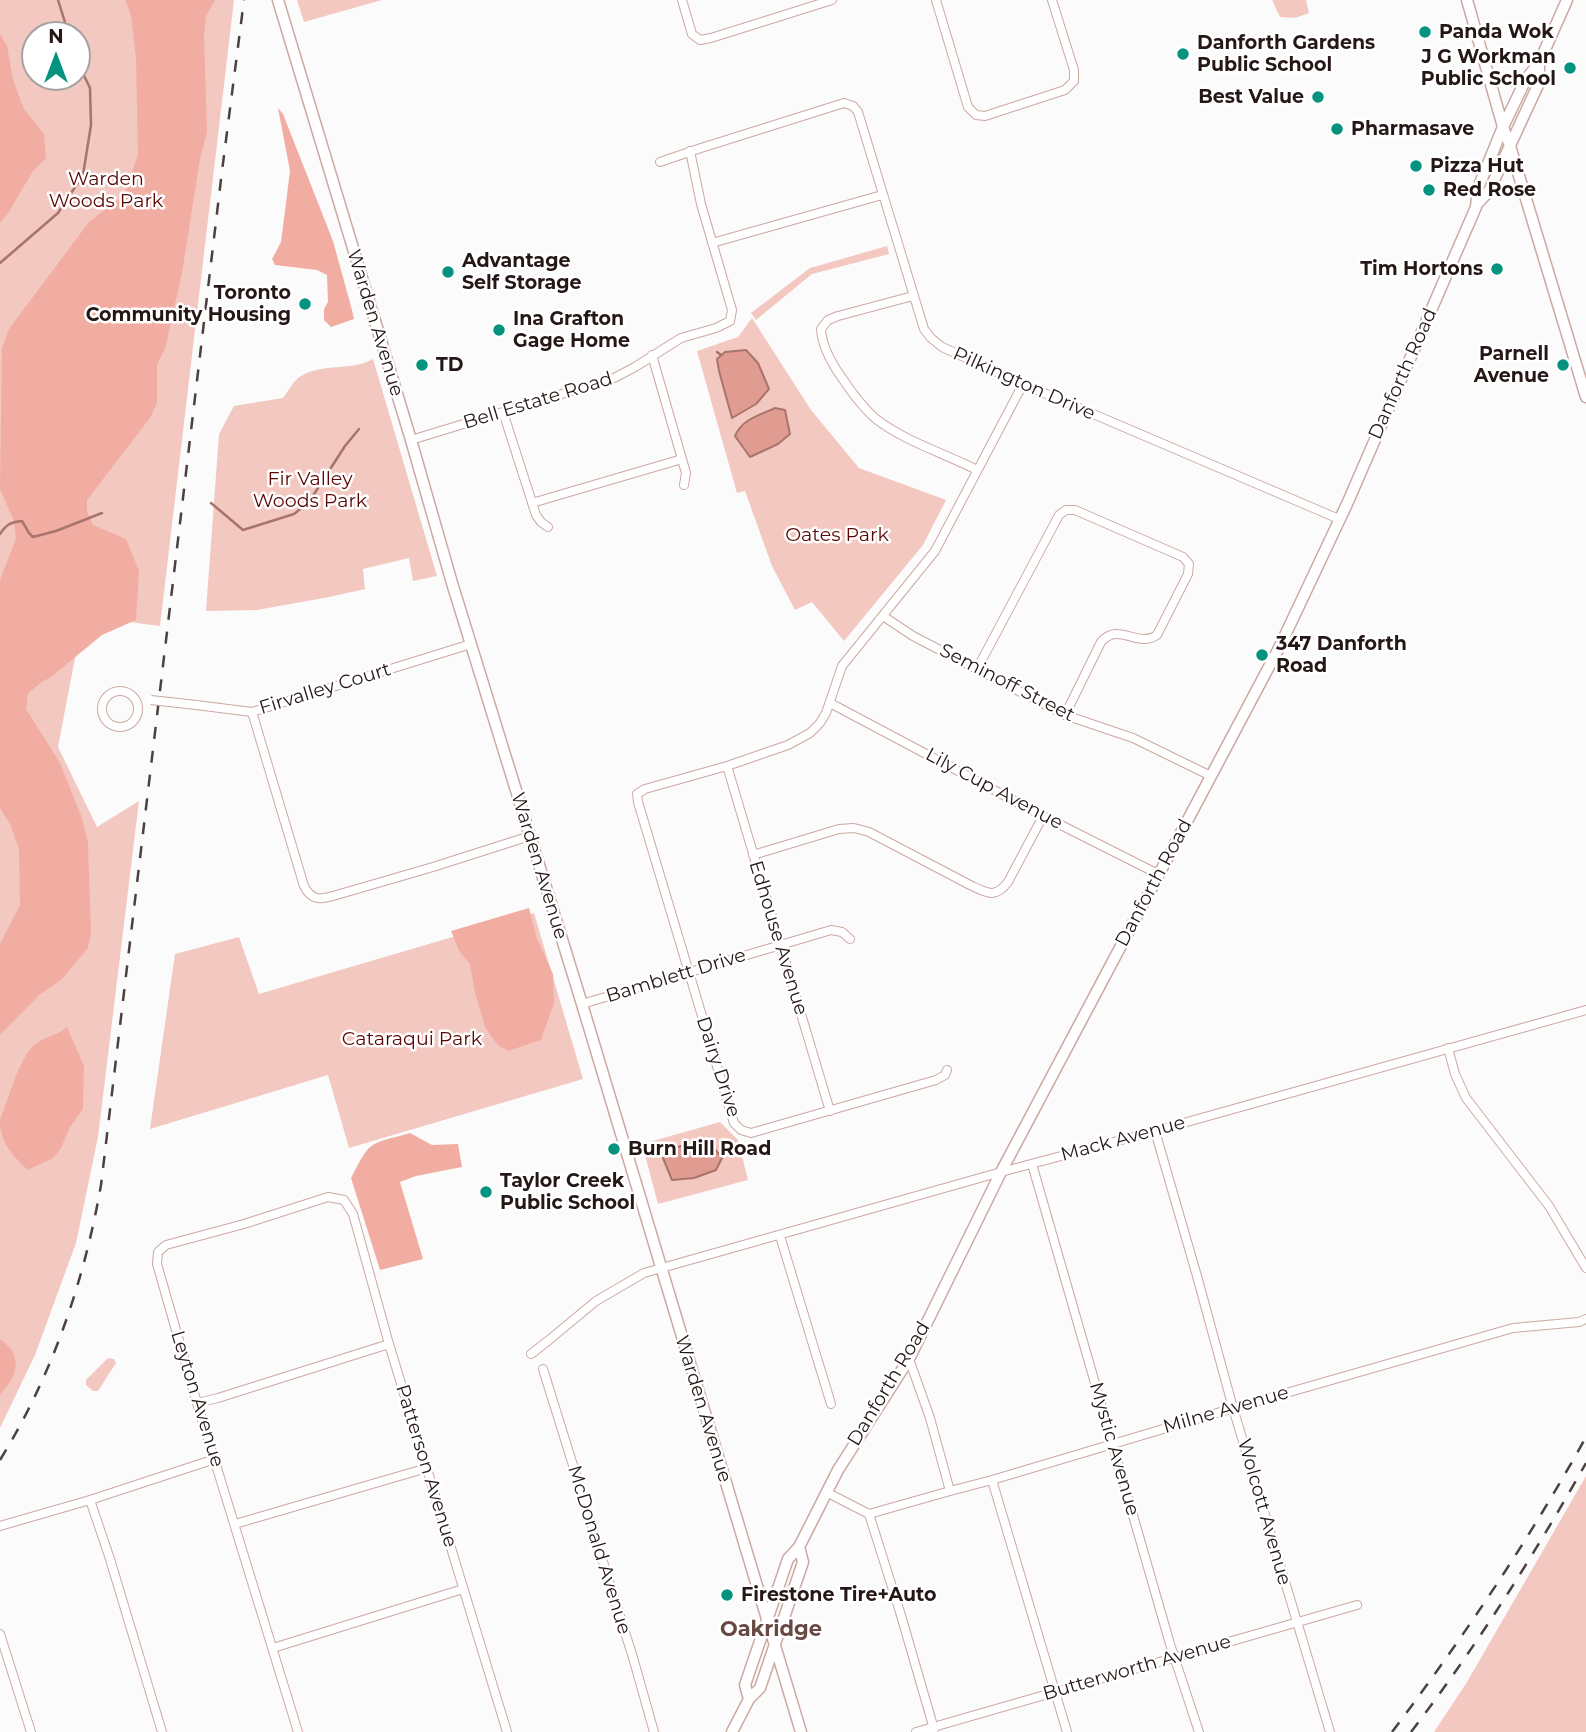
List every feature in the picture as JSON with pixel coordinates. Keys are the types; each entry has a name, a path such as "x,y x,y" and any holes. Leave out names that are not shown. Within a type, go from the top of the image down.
{"main road":[{"name":"Warden Avenue","path":"278,0 801,1732"},
{"path":"1467,0 1503,127 1582,371 1586,397"},
{"name":"Danforth Road","path":"1477,204 1478,188 1503,127 1526,79 1539,63 1567,0"},
{"name":"Danforth Road","path":"749,1699 745,1685 788,1559 799,1547 826,1492 909,1359 1001,1172 1280,646 1339,520 1477,204 1489,191 1539,83 1539,63"},
{"name":"Danforth Road","path":"732,1732 749,1699 760,1688 803,1562 799,1547"}],"street":[{"path":"682,0 692,34 699,40 832,0"},
{"path":"936,0 968,107 976,115 985,116 1065,90 1074,80 1074,70 1052,0"},
{"name":"Pilkington Drive","path":"660,162 844,103 852,106 858,111 913,296 924,329 931,338 942,347 1023,384 1339,520"},
{"name":"Bell Estate Road","path":"411,440 614,378 681,338 730,321 732,310 701,204 690,151"},
{"path":"712,243 882,194"},
{"path":"913,296 828,320 821,329 821,340 836,370 855,398 876,418 899,434 977,470"},
{"path":"652,355 686,473 684,485"},
{"path":"727,766 788,745 810,733 820,723 830,703 842,666 935,551 1023,384"},
{"path":"503,412 536,515 548,527"},
{"path":"532,503 682,459"},
{"path":"977,669 1059,515 1066,510 1075,510 1183,557 1189,564 1188,574 1157,635 1150,640 1112,633 1105,637 1065,715"},
{"name":"Seminoff Street","path":"883,616 913,636 1065,715 1124,734 1211,776"},
{"name":"Firvalley Court","path":"135,698 138,715 127,727 116,727 104,719 102,705 112,692 122,691 135,698 252,712 471,644"},
{"name":"Lily Cup Avenue","path":"830,703 1158,874"},
{"path":"252,712 304,886 314,898 323,899 530,836"},
{"name":"Dairy Drive","path":"727,766 645,789 637,794 734,1123 741,1130 751,1133 936,1080 945,1075 947,1070"},
{"name":"Edhouse Avenue","path":"727,766 830,1111"},
{"path":"753,855 838,829 854,828 869,832 984,892 995,894 1002,890 1007,882 1043,816"},
{"name":"Bamblett Drive","path":"582,1004 831,930 850,939"},
{"name":"Mack Avenue","path":"661,1269 1586,1010"},
{"path":"1448,1048 1455,1074 1466,1098 1549,1206 1586,1268"},
{"name":"Wolcott Avenue","path":"1155,1131 1233,1408 1330,1732"},
{"name":"Mystic Avenue","path":"1032,1164 1199,1732"},
{"name":"Leyton Avenue","path":"298,1732 197,1403 158,1264 158,1252 166,1245 328,1197 344,1200"},
{"name":"Patterson Avenue","path":"344,1200 353,1214 389,1344 507,1732"},
{"path":"780,1236 831,1404"},
{"path":"531,1354 596,1301 644,1273 661,1269"},
{"name":"Milne Avenue","path":"869,1514 1513,1328 1586,1320"},
{"path":"197,1403 389,1344"},
{"path":"909,1359 930,1418 950,1490"},
{"name":"McDonald Avenue","path":"543,1369 654,1732"},
{"path":"0,1526 215,1459"},
{"path":"235,1524 427,1468"},
{"path":"992,1480 1067,1732"},
{"path":"826,1492 869,1514 934,1730"},
{"path":"90,1500 162,1732"},
{"path":"273,1647 463,1588"},
{"name":"Butterworth Avenue","path":"916,1732 934,1730 1054,1692 1357,1605"},
{"path":"0,1634 31,1732"}],"green space":[{"name":"Warden Woods Park","path":"0,0 234,0 160,626 83,616 58,747 97,827 139,801 98,1137 76,1243 35,1355 0,1428"},
{"path":"297,0 382,0 304,22"},
{"path":"1272,0 1306,0 1309,13 1295,18 1280,17"},
{"path":"887,246 889,254 812,274 756,320 751,313 810,268"},
{"name":"Oates Park","path":"752,318 811,410 859,468 946,500 923,545 844,641 812,602 795,610 772,566 745,491 737,493 697,351 738,337"},
{"name":"Fir Valley Woods Park","path":"373,359 437,576 413,581 409,558 363,569 365,589 257,610 206,611 219,434 234,406 283,398 296,380 310,372 356,365"},
{"name":"Cataraqui Park","path":"534,913 583,1079 349,1148 328,1075 150,1129 175,954 239,937 259,994"},
{"path":"720,1122 738,1140 748,1180 658,1204 642,1144"},
{"path":"108,1358 114,1359 116,1363 98,1391 93,1391 86,1385 86,1380"},
{"path":"1586,1476 1586,1732 1434,1732 1467,1682"}],"shaded area":[{"path":"125,0 215,0 206,16 204,35 207,132 200,159 182,273 165,349 157,365 157,403 150,418 87,500 87,511 93,525 126,539 139,571 136,620 102,635 28,693 26,709 60,763 82,818 88,843 91,932 88,948 61,980 39,995 0,1035 0,944 20,905 19,849 10,824 0,808 0,580 16,539 14,521 0,489 2,348 9,329 89,222 124,195 138,154 136,58 131,15"},
{"path":"0,34 7,46 13,80 24,109 44,134 46,158 33,171 0,222"},
{"path":"278,108 283,114 333,241 352,310 354,319 331,327 324,320 324,309 328,302 327,275 317,270 275,265 272,259 281,242 290,171"},
{"path":"746,350 758,363 769,389 756,404 732,418 717,359 725,352"},
{"path":"775,408 785,410 790,434 778,444 750,457 735,436 738,430 758,415"},
{"path":"529,908 537,939 553,974 554,1003 541,1040 508,1051 498,1045 486,1029 470,964 459,951 451,931"},
{"path":"67,1027 84,1066 83,1109 53,1158 28,1170 8,1148 2,1135 0,1120 29,1051 38,1042"},
{"path":"410,1133 432,1145 458,1144 462,1167 400,1182 423,1259 380,1270 351,1178 368,1149 382,1141"},
{"path":"711,1144 722,1158 716,1170 694,1178 672,1180 663,1158 667,1153 684,1145"},
{"path":"0,1339 13,1352 16,1366 11,1380 0,1394"}],"waterway":[{"path":"58,0 65,21"},
{"path":"0,263 58,213 83,175 91,125 90,91"},
{"path":"717,352 721,355"},
{"path":"211,503 243,530 294,514 309,502 359,429"},
{"path":"0,534 9,524 22,521 33,537 102,513"}],"railway":[{"path":"0,1460 35,1395 64,1327 85,1257 101,1185 244,0"},
{"path":"1392,1732 1494,1588 1586,1437"},
{"path":"1411,1732 1503,1601 1586,1463"}],"place":[{"name":"Panda Wok","path":"1425,32"},
{"name":"Danforth Gardens Public School","path":"1183,54"},
{"name":"J G Workman Public School","path":"1570,68"},
{"name":"Best Value","path":"1318,97"},
{"name":"Pharmasave","path":"1337,129"},
{"name":"Pizza Hut","path":"1416,166"},
{"name":"Red Rose","path":"1429,190"},
{"name":"Tim Hortons","path":"1497,269"},
{"name":"Advantage Self Storage","path":"448,272"},
{"name":"Toronto Community Housing","path":"305,304"},
{"name":"Ina Grafton Gage Home","path":"499,330"},
{"name":"TD","path":"422,365"},
{"name":"Parnell Avenue","path":"1563,365"},
{"name":"347 Danforth Road","path":"1262,655"},
{"name":"Burn Hill Road","path":"614,1149"},
{"name":"Taylor Creek Public School","path":"486,1192"},
{"name":"Firestone Tire+Auto","path":"727,1595"}],"district":[{"name":"Oakridge","path":"771,1630"}]}
